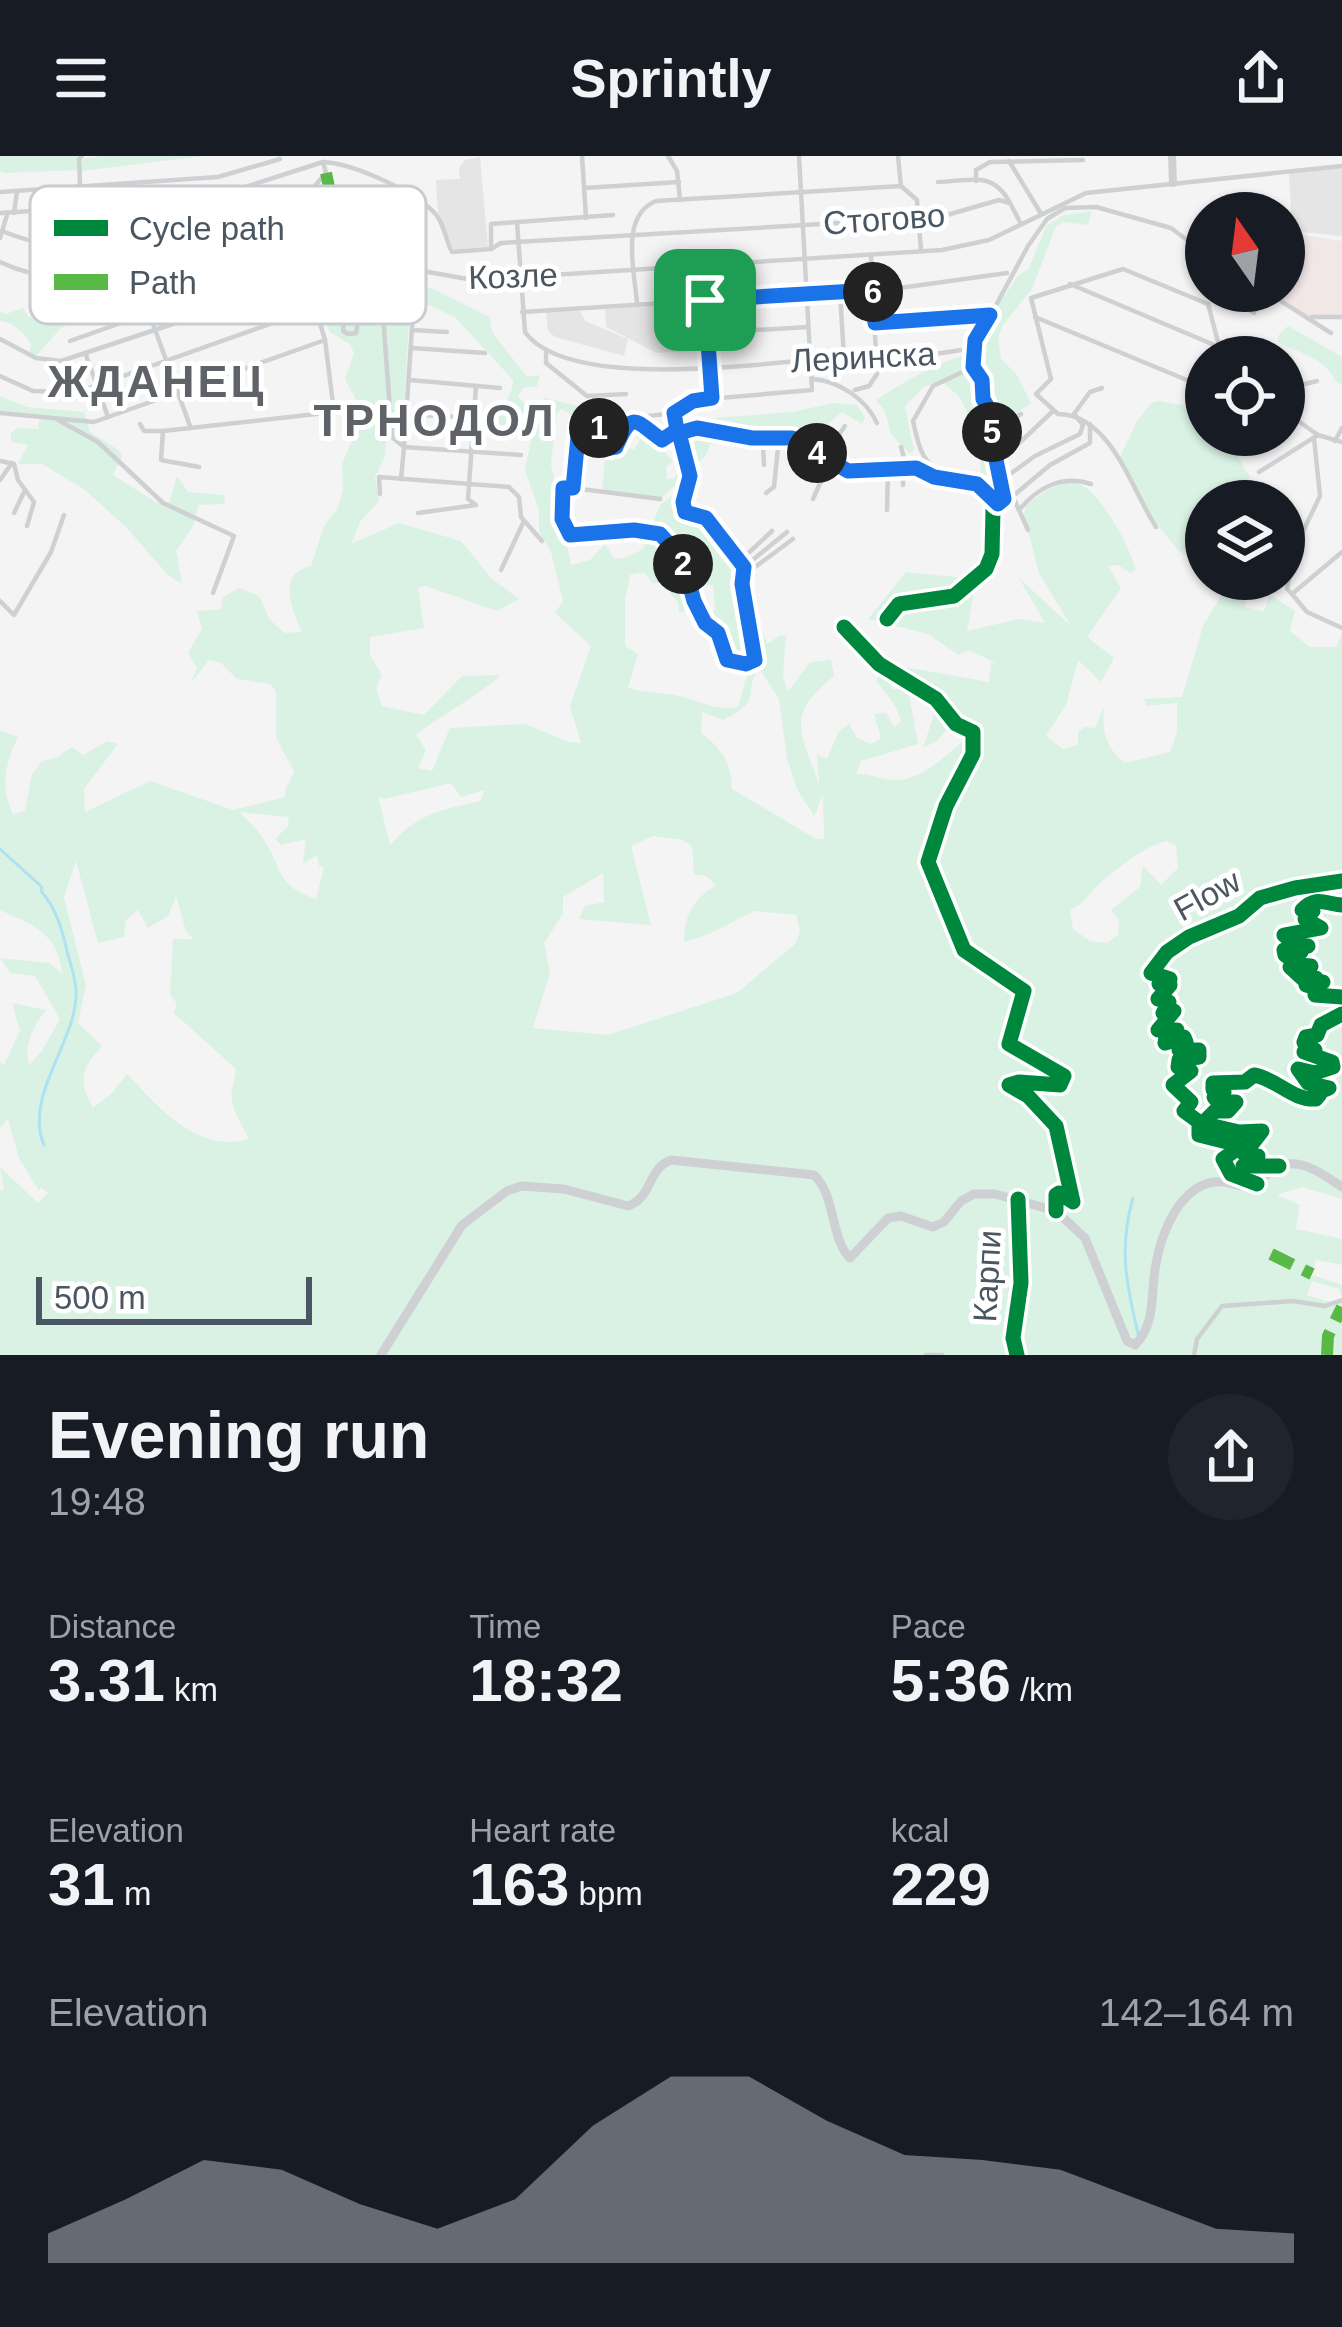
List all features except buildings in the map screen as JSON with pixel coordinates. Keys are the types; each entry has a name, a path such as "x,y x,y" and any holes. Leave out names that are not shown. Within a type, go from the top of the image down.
{"main road":[{"path":"381,1355 472,1214 521,1186 573,1190 628,1206 643,1198 657,1167 671,1160 814,1175 823,1184 830,1217 844,1255 850,1258 887,1218 901,1216 933,1227 974,1194 995,1194 1048,1207 1085,1238 1126,1341 1136,1346 1152,1314 1161,1242 1179,1205 1192,1192 1214,1182 1252,1187 1288,1164 1314,1169 1342,1187"}],"street":[{"path":"82,156 80,186 218,177 280,158 284,175"},
{"path":"582,156 586,218"},
{"path":"668,156 679,182 680,200"},
{"path":"648,416 672,414 693,401 812,390 799,156"},
{"path":"898,156 901,186"},
{"path":"1172,156 1173,183"},
{"path":"1009,160 1042,214"},
{"path":"976,181 976,170 990,163 1083,160"},
{"path":"315,186 326,173 323,162"},
{"path":"251,186 323,162 344,165 388,186"},
{"name":"Козле","path":"426,272 460,279 520,277 968,246 1075,196 1342,166"},
{"path":"584,188 679,182"},
{"path":"938,182 997,183 1021,225"},
{"path":"637,304 635,218 652,202 901,186 916,197 922,251"},
{"path":"0,192 30,190"},
{"path":"1110,190 1111,211"},
{"path":"16,191 1,234 30,243"},
{"name":"Стогово","path":"491,249 501,243 919,218 959,214 999,200 1010,202"},
{"path":"426,206 440,219 452,252 491,249 489,226 613,215"},
{"path":"573,488 583,423 598,425 607,446 613,448 632,422 644,424 659,440 697,428 801,441 848,471 905,469 976,483 998,504 1004,493 995,457 993,416 977,373 975,340 1047,219 1072,207 1111,211 1171,228 1185,238"},
{"path":"517,222 525,332 546,352 546,363 587,396 626,394"},
{"path":"855,390 875,378 871,255"},
{"name":"Козле","path":"0,262 30,274"},
{"path":"702,266 712,398"},
{"path":"1156,527 1108,442 1074,414 1060,416 1036,394 1052,379 1031,301 1035,294 1123,268 1185,294"},
{"path":"522,312 872,290 1006,273"},
{"path":"1070,284 1196,336"},
{"path":"840,292 844,357"},
{"path":"1299,312 1331,333"},
{"path":"875,323 990,315"},
{"path":"1035,316 1185,379"},
{"path":"1307,317 1342,317"},
{"path":"70,341 119,324"},
{"path":"154,324 190,428"},
{"path":"0,338 49,361 86,355 172,324"},
{"path":"0,376 46,394 78,392 269,324"},
{"path":"140,424 143,431 163,431 334,412 320,324"},
{"path":"384,324 392,437 404,447 521,455"},
{"path":"401,480 412,324"},
{"path":"707,333 808,327"},
{"path":"412,330 447,332"},
{"path":"0,413 86,424 325,340"},
{"path":"411,348 484,353"},
{"name":"Леринска","path":"546,352 614,368 710,367 962,350"},
{"path":"86,355 108,417"},
{"path":"951,473 940,472 922,456 914,421 932,386 977,373"},
{"path":"409,380 500,388"},
{"path":"813,380 826,380 859,399 877,423"},
{"path":"1305,384 1317,381"},
{"path":"418,513 475,506 468,501 476,386"},
{"path":"1074,414 1090,392 1102,388"},
{"path":"995,457 1016,447 1053,411"},
{"path":"406,414 473,418"},
{"path":"672,414 690,476 685,512 706,518 743,567"},
{"path":"992,432 1021,414"},
{"path":"1000,481 1035,456 1081,434 1082,425 1074,414"},
{"path":"58,420 98,442 163,503 234,536 213,593"},
{"path":"1012,498 1050,465 1090,443 1090,424"},
{"path":"813,499 826,460 845,426"},
{"path":"1305,427 1316,436 1338,441 1342,428"},
{"path":"163,431 161,460 199,466"},
{"path":"1258,472 1316,436"},
{"path":"1305,530 1320,496 1316,436"},
{"path":"764,465 763,446 779,440"},
{"path":"766,493 774,488 779,440"},
{"path":"901,447 903,485"},
{"path":"0,461 12,463"},
{"path":"0,480 12,463"},
{"path":"12,463 34,502 27,526"},
{"path":"887,510 888,470"},
{"path":"380,494 379,478 514,490 524,521 542,541"},
{"path":"1019,510 1051,484 1077,480 1091,484"},
{"path":"660,499 563,488 562,510 570,535 634,530 660,534 682,558 694,601 705,623 718,633 725,659 746,664 755,660 743,567 772,531"},
{"path":"14,513 25,490"},
{"path":"1004,493 1012,498 1028,530"},
{"path":"0,601 13,616 51,551 64,515"},
{"path":"501,569 524,521"},
{"path":"743,567 787,532"},
{"path":"743,567 794,539"},
{"path":"1305,583 1342,551"},
{"path":"1297,600 1306,612 1342,628"},
{"path":"1194,1355 1198,1339 1220,1307 1293,1301 1325,1306 1342,1300"},
{"path":"926,1355 942,1355"}],"shaded area":[{"path":"480,157 488,247 454,250 438,213 436,180 460,179 459,168 465,160"},
{"path":"1342,167 1342,236 1305,232 1305,192 1290,192 1289,173"},
{"path":"1305,235 1342,241 1342,316 1309,317 1301,312 1305,312"},
{"path":"703,303 706,350 657,353 606,327 605,309"},
{"path":"580,311 585,321 628,339 624,356 548,331 546,312"}],"green space":[{"path":"0,156 77,156 77,170 4,173"},
{"path":"202,156 81,171 82,159"},
{"path":"1092,211 1088,225 1064,222 1056,226 1032,289 998,338 1001,359 1017,375 1031,403 987,434 998,489 990,493 980,485 979,454 968,415 944,383 925,386 905,406 914,451 909,453 891,434 885,411 876,400 935,366 973,354 990,317 1017,277 1029,268 1046,226 1064,215"},
{"path":"426,287 490,317 492,332 527,377 540,375 537,386 523,388 518,397 529,408 536,408 545,398 625,418 613,439 598,422 581,420 561,409 557,413 551,464 571,565 590,560 605,544 614,559 643,549 660,505 675,494 674,486 661,499 602,492 605,460 610,460 612,451 634,450 640,439 630,434 634,428 651,433 664,445 673,462 666,466 667,479 674,479 694,426 712,418 793,412 833,403 857,405 865,418 862,424 842,412 805,440 789,434 710,444 696,464 689,505 704,509 740,552 735,559 767,644 786,636 783,676 788,692 810,662 831,660 834,676 808,702 801,725 819,784 817,754 827,759 839,731 849,724 857,738 871,744 881,738 874,714 886,713 894,727 901,722 876,680 882,672 893,689 908,689 918,744 861,761 856,774 908,778 929,768 965,739 967,723 957,717 937,741 923,748 934,714 932,698 888,664 989,682 991,663 996,663 969,650 959,655 928,634 868,619 906,572 976,579 967,631 1019,619 1045,623 1019,578 1071,626 1039,573 1024,515 1026,505 1058,485 1077,484 1095,496 1119,531 1136,569 1131,573 1118,565 1108,566 1121,588 1087,637 1114,658 1101,682 1078,660 1066,705 1046,736 1063,749 1078,745 1078,732 1085,727 1095,728 1104,706 1106,738 1125,763 1170,752 1177,732 1177,703 1146,706 1144,699 1182,697 1203,626 1218,600 1246,600 1244,607 1264,611 1268,600 1278,600 1295,611 1290,631 1310,647 1336,647 1342,633 1342,1199 1302,1187 1277,1195 1300,1205 1296,1229 1342,1239 1342,1265 1316,1260 1312,1275 1342,1285 1342,1298 1339,1289 1312,1281 1307,1295 1342,1301 1342,1355 0,1355 0,1190 4,1190 0,1167 38,1203 48,1193 41,1187 39,1191 19,1158 8,1119 0,1128 0,1062 4,1065 20,1031 12,1003 46,1010 31,1035 29,1065 60,1019 35,976 10,973 0,958 50,963 62,974 50,940 0,910 0,730 18,737 6,775 13,814 25,811 32,774 42,761 72,747 83,755 108,741 118,744 84,789 85,812 150,781 233,810 285,797 294,772 276,737 276,691 270,684 237,679 221,663 209,660 191,683 197,668 188,653 202,629 197,611 221,609 223,597 239,588 259,596 270,620 285,633 302,632 291,604 290,585 300,570 311,566 324,526 338,508 342,464 355,433 350,421 358,404 345,379 354,353 350,344 330,332 326,324 409,324 402,440 394,438 389,407 385,456 375,477 379,501 360,522 351,544 399,523 461,541 492,579 519,599 497,611 426,586 418,588 424,628 370,637 370,655 382,675 376,688 382,706 424,715 462,676 501,675 416,735 426,750 418,768 432,771 450,728 525,724 581,743 570,706 591,646 555,613 563,601 551,552 539,532 539,510 525,470 531,441 529,420 497,424 513,380 455,317 426,304","holes":["637,573 661,583 678,602 679,613 691,608 687,587 713,585 715,608 710,618 729,660 727,669 747,676 738,707 715,707 628,688 638,654 625,646 625,599 630,575","759,668 779,699 787,758 797,789 814,816 823,795 824,839 816,839 732,789 724,757 701,732 702,712 723,720 744,707","451,783 461,797 485,790 480,801 430,815 390,845 378,796 384,799","239,812 288,817 289,825 275,839 281,845 306,839 303,864 317,855 319,866 324,867 316,899 287,883 263,838","653,836 692,846 694,874 716,885 692,908 684,942 754,911 796,915 800,931 796,943 737,993 608,1035 533,1028 550,973 544,943 563,914 563,897 603,873 604,902 585,906 579,919 651,925 631,846","1166,841 1176,846 1178,868 1161,885 1143,866 1140,887 1111,910 1119,920 1118,935 1107,943 1090,941 1073,929 1070,910 1114,871 1148,848","76,861 98,943 124,937 126,920 138,910 148,928 168,916 176,896 193,939 173,939 170,994 177,1004 174,1013 236,1069 232,1102 249,1139 230,1142 196,1134 166,1113 127,1074 93,1108 84,1075 102,1046 78,1023 86,985 64,897"]},
{"path":"23,308 30,324 70,324 36,356 29,353 31,344 22,332 0,321 0,312"},
{"path":"1288,326 1342,357 1342,385 1305,355 1305,336 1278,336"},
{"path":"0,396 27,407 84,412 90,432 120,451 113,475 157,503 169,504 177,476 188,492 224,495 225,504 198,505 194,525 176,551 182,584 85,490 42,464 18,464 28,445 11,442 11,433 17,428 38,429 40,417 0,413"},
{"path":"1153,402 1185,407 1185,456 1238,456 1250,477 1185,480 1185,554 1156,523 1119,459 1138,419"}],"waterway":[{"path":"0,849 42,887 61,927 76,986 73,1016 40,1109 44,1145"},
{"path":"1133,1198 1125,1252 1139,1338"}],"marked path":[{"path":"326,173 329,186"},
{"path":"1271,1254 1312,1274"},
{"path":"1327,1355 1328,1336 1342,1307"}],"cycle path":[{"path":"887,619 899,604 954,596 986,569 992,554 993,510 999,504"},
{"path":"844,627 879,664 936,699 956,724 973,732 973,754 946,806 928,862 964,950 1024,991 1009,1044 1064,1076 1060,1085 1009,1085 1028,1096 1056,1126 1073,1202 1059,1193 1056,1211"},
{"name":"Flow","path":"1257,1184 1231,1174 1223,1159 1237,1149 1235,1144 1199,1135 1199,1122 1184,1111 1191,1102 1173,1085 1191,1071 1178,1067 1179,1060 1199,1057 1199,1050 1179,1050 1186,1042 1184,1037 1165,1043 1177,1030 1158,1030 1174,1011 1163,1013 1169,1002 1158,999 1170,985 1159,984 1170,979 1151,973 1167,952 1239,916 1260,898 1342,881"},
{"path":"1342,905 1312,903 1302,910 1313,911 1305,919 1321,928 1284,935 1296,946 1308,946 1297,948 1301,952 1284,950 1299,965 1311,966 1308,970 1290,967 1303,979 1316,978 1306,985 1323,982 1313,988 1318,990 1315,995 1342,997"},
{"path":"1279,1166 1243,1166 1258,1156 1246,1156 1239,1148 1251,1145 1262,1131 1209,1125 1206,1120 1215,1111 1228,1111 1236,1102 1218,1102 1214,1097 1224,1092 1213,1089 1213,1083 1245,1082 1254,1075 1300,1097 1316,1099 1320,1094 1314,1094 1329,1088 1308,1083 1298,1069 1315,1073 1333,1067 1332,1062 1304,1052 1315,1050 1304,1042 1317,1035 1321,1025 1342,1014"},
{"name":"Карпи","path":"1017,1355 1013,1338 1021,1283 1018,1199"}],"district":[{"name":"ЖДАНЕЦ","path":"157,381"},
{"name":"ТРНОДОЛ","path":"435,420"}],"route":[{"path":"872,290 875,323 990,315 975,340 973,367 993,416 993,445 1004,493 1000,503 977,484 934,477 916,468 848,471 792,438 752,438 697,428 679,433 690,476 682,508 702,514 744,567 742,584 757,653 751,664 725,659 718,633 705,623 694,601 682,558 660,534 634,530 570,535 562,519 563,488 573,488 580,424 598,425 610,448 616,447 625,426 632,422 641,422 662,440 677,430 674,413 693,401 712,398 705,300 872,290"}]}
